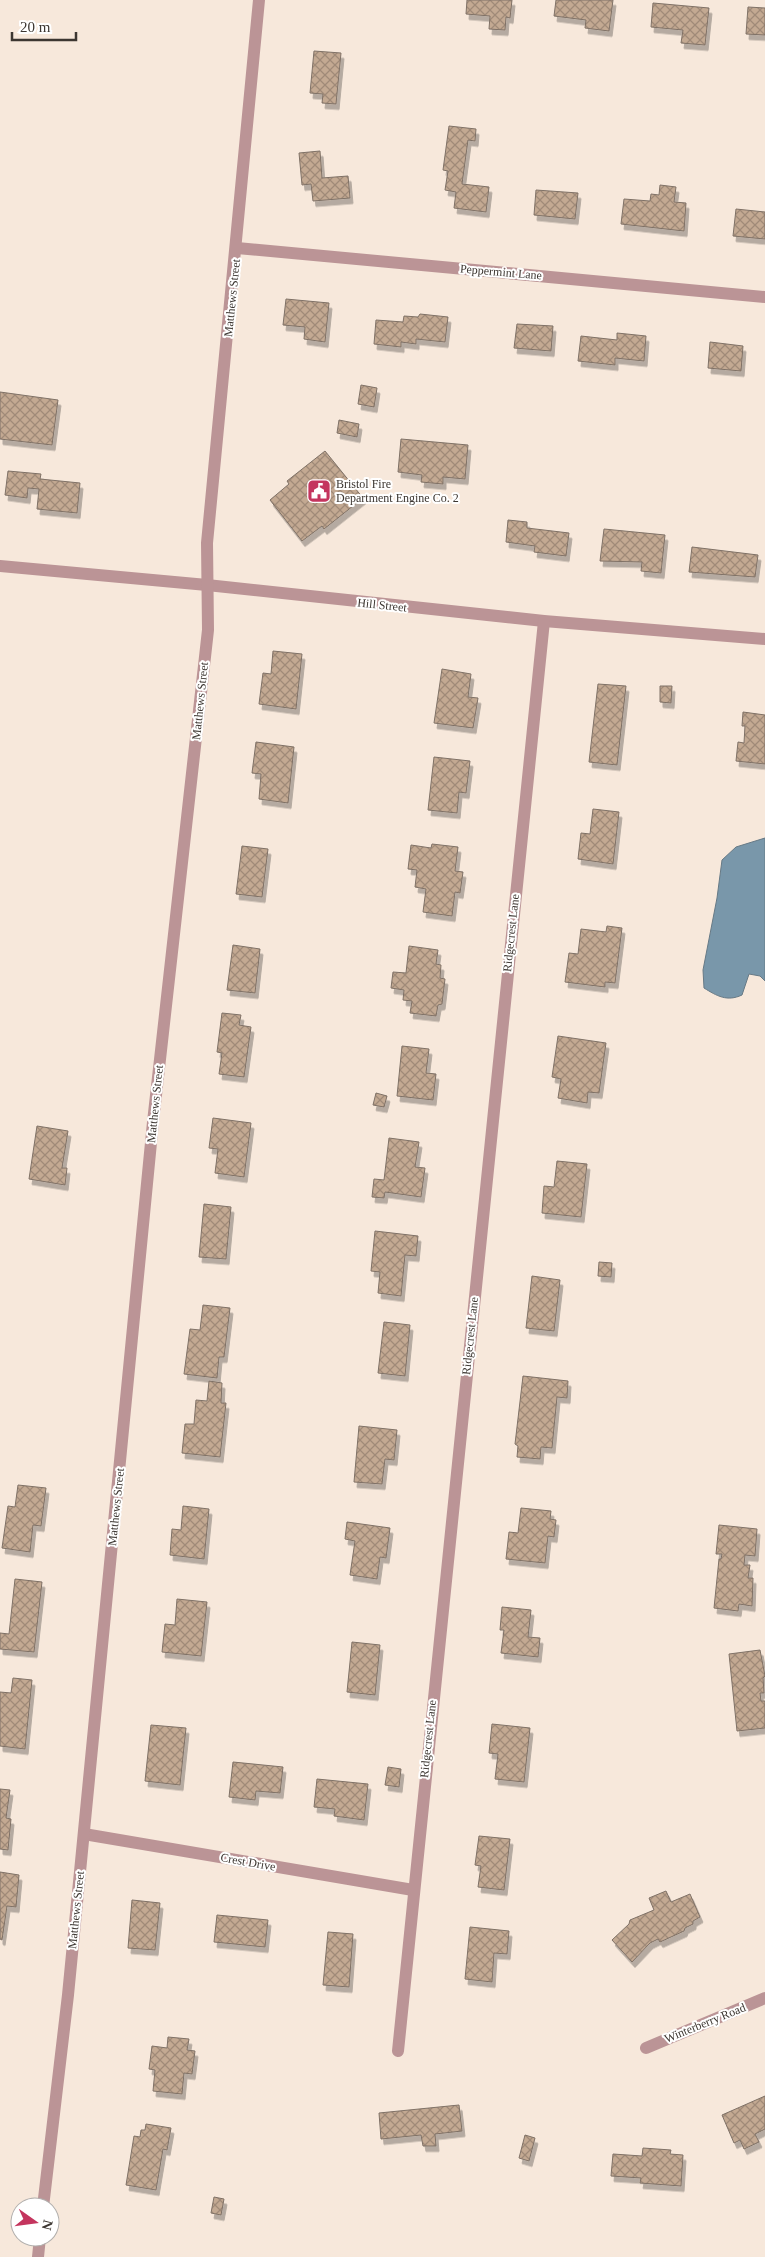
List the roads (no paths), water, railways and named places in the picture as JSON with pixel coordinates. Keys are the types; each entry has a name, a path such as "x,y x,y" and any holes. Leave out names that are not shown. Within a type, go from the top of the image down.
{"street":[{"name":"Matthews Street","path":"44,2197 84,1834 154,1112 208,630 207,543 237,248 259,0"},
{"name":"Peppermint Lane","path":"237,248 765,297"},
{"name":"Hill Street","path":"0,566 207,585 544,621 765,639"},
{"name":"Ridgecrest Lane","path":"398,2051 544,621"},
{"name":"Crest Drive","path":"84,1834 413,1890"},
{"name":"Winterberry Road","path":"646,2048 765,1998"}],"water":[{"path":"765,838 765,981 760,976 749,974 742,995 732,998 722,997 704,988 703,970 717,898 722,860 736,847"}],"place":[{"name":"Bristol Fire Department Engine Co. 2","path":"319,491"}]}
